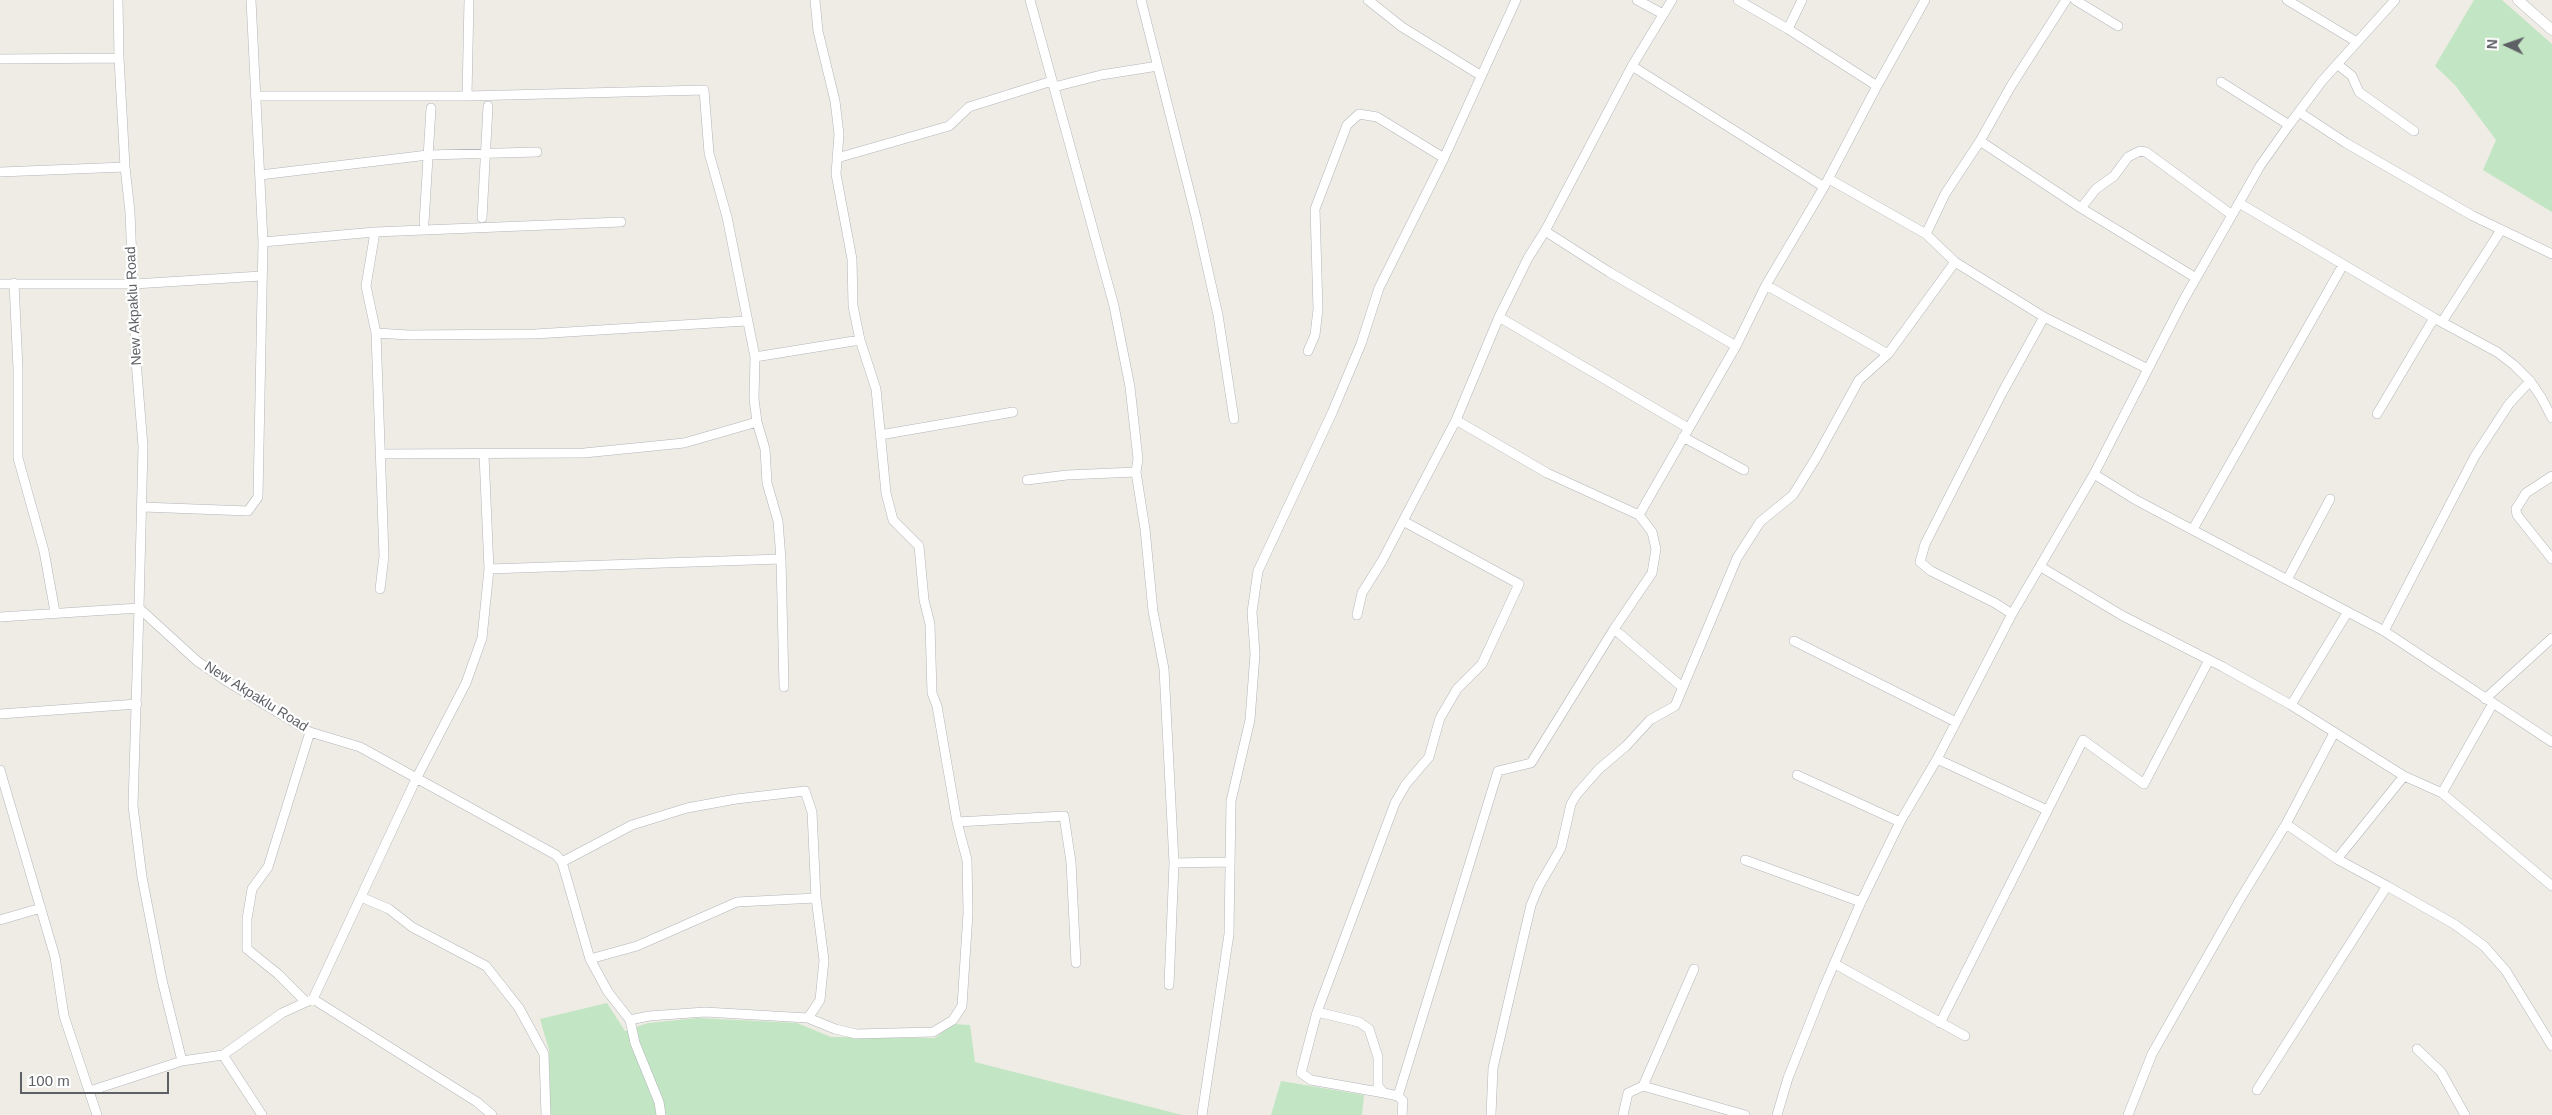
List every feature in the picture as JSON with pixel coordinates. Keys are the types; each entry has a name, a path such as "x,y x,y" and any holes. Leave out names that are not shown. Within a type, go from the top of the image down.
{"street":[{"name":"New Akpaklu Road","path":"118,0 125,167 134,284 136,361 143,446 139,608 197,661 310,732 360,748 556,854 562,862"},
{"path":"142,507 248,511 258,497 263,242 251,0"},
{"path":"467,96 469,0"},
{"path":"630,1020 649,1016 705,1012 808,1018 835,1029 856,1034 933,1032 953,1020 962,1006 968,913 967,860 957,822 932,693 930,624 924,600 919,546 893,520 886,493 876,389 860,340 853,306 852,259 836,174 839,134 835,101 820,40 815,0"},
{"path":"1030,0 1114,306 1130,387 1138,459 1136,472 1145,529 1153,611 1164,669 1174,863 1169,985"},
{"path":"1142,0 1218,315 1234,419"},
{"path":"1368,0 1402,27 1480,75"},
{"path":"1202,1115 1229,934 1228,862 1231,801 1250,720 1255,654 1252,612 1258,571 1332,414 1360,344 1379,288 1444,158 1480,75 1516,0"},
{"path":"1637,0 1664,14"},
{"path":"1357,615 1362,593 1403,521 1456,420 1499,317 1528,258 1545,231 1632,66 1672,0"},
{"path":"1738,0 1788,29 1877,86"},
{"path":"1788,29 1802,0"},
{"path":"1639,515 1736,346 1766,286 1826,183 1925,0"},
{"path":"1926,234 1945,194 1980,141 2010,86 2066,0"},
{"path":"2075,0 2118,26"},
{"path":"2287,0 2357,42"},
{"path":"1777,1115 1788,1078 1861,902 1900,822 1937,759 2012,614 2041,568 2094,474 2196,278 2260,166 2298,112 2337,64 2395,0"},
{"path":"2518,0 2552,30"},
{"path":"0,59 119,58"},
{"path":"2337,64 2352,76 2359,92 2414,131"},
{"path":"838,158 949,126 969,107 1053,84 1158,66"},
{"path":"1632,66 1826,183 1926,234 1955,262 2044,317 2148,369"},
{"path":"2221,82 2289,125"},
{"path":"255,96 467,96 704,90 709,153 727,217 746,320 755,357 754,399 757,422 765,449 767,483 778,521 782,559 784,687"},
{"path":"482,218 488,106"},
{"path":"424,223 431,108"},
{"path":"2298,112 2346,143 2501,230 2552,254"},
{"path":"1308,351 1315,335 1318,309 1315,209 1347,125 1359,114 1377,117 1444,158"},
{"path":"1980,141 2081,208 2196,278"},
{"path":"2081,208 2096,189 2114,176 2128,157 2140,150 2146,152 2232,215"},
{"path":"260,175 428,155 537,152"},
{"path":"0,172 125,167"},
{"path":"2239,203 2438,320 2497,352 2514,364 2530,382 2541,396 2552,418"},
{"path":"263,242 375,232 621,222"},
{"path":"2378,414 2438,320 2501,230"},
{"path":"1545,231 1609,272 1736,346"},
{"path":"375,232 366,286 376,333 381,454 381,519 384,556 380,589"},
{"path":"1491,1115 1493,1068 1531,905 1539,886 1561,848 1571,804 1577,794 1599,769 1626,746 1650,720 1675,706 1737,558 1760,522 1793,495 1816,458 1859,380 1888,354 1955,262"},
{"path":"2193,529 2343,264"},
{"path":"0,284 134,284 261,276"},
{"path":"14,283 18,369 18,458 44,551 55,612"},
{"path":"1766,286 1888,354"},
{"path":"1499,317 1744,470"},
{"path":"2012,614 1995,603 1930,571 1920,562 1925,544 2002,393 2044,317"},
{"path":"376,333 409,335 535,334 746,320"},
{"path":"755,357 860,340"},
{"path":"2384,631 2476,456 2509,404 2530,382"},
{"path":"880,435 1013,412"},
{"path":"1398,1096 1498,771 1531,763 1614,629 1652,573 1656,550 1652,532 1639,515 1547,473 1456,420"},
{"path":"381,454 484,455 531,452 584,453 684,443 757,422"},
{"path":"90,1091 182,1061 223,1055 282,1013 310,1000 361,897 416,778 466,683 482,638 489,569 484,455"},
{"path":"1027,480 1067,475 1136,472"},
{"path":"2094,474 2136,500 2288,578 2348,613 2384,631 2488,702 2552,742"},
{"path":"2552,476 2526,494 2518,503 2516,509 2517,514 2552,559"},
{"path":"2288,578 2330,498"},
{"path":"1402,1115 1404,1101 1398,1096 1311,1080 1301,1073 1317,1012 1395,803 1406,784 1429,757 1440,718 1457,689 1482,664 1519,584 1403,521"},
{"path":"489,569 782,559"},
{"path":"2041,568 2123,616 2291,705 2404,776 2442,793 2552,886"},
{"path":"0,617 139,608 132,806 142,877 162,980 182,1061"},
{"path":"2291,705 2348,613"},
{"path":"1614,629 1682,687"},
{"path":"2442,793 2488,702 2552,638"},
{"path":"1794,641 1956,722"},
{"path":"1940,1023 2083,740 2144,784 2209,660"},
{"path":"0,714 137,704"},
{"path":"310,732 268,867 252,889 247,920 247,949 310,1000 477,1102 492,1115"},
{"path":"2128,1115 2152,1054 2239,900 2286,824 2334,733"},
{"path":"1937,759 2047,810"},
{"path":"0,770 55,957 64,1016 97,1115"},
{"path":"1796,774 1900,822"},
{"path":"2337,859 2404,776"},
{"path":"661,1115 659,1102 634,1043 630,1020 608,992 590,959 562,862 632,825 687,808 736,799 805,791 812,812 816,898 824,960 820,1000 808,1018"},
{"path":"957,822 1064,816 1071,862 1076,963"},
{"path":"2286,824 2337,859 2454,924 2484,946 2506,970 2552,1046"},
{"path":"1745,860 1861,902"},
{"path":"1174,863 1228,862"},
{"path":"2257,1090 2387,886"},
{"path":"361,897 389,909 412,927 486,966 519,1008 544,1054 546,1115"},
{"path":"590,959 636,946 736,902 816,898"},
{"path":"0,920 41,908"},
{"path":"1835,964 1965,1036"},
{"path":"1643,1086 1694,969"},
{"path":"1317,1012 1359,1022 1369,1029 1378,1057 1378,1086 1384,1093"},
{"path":"2417,1049 2441,1072 2465,1115"},
{"path":"223,1055 262,1115"},
{"path":"1623,1115 1628,1093 1643,1086 1745,1115"}],"green space":[{"path":"2474,0 2502,0 2552,44 2552,212 2483,170 2496,140 2455,85 2435,66"},
{"path":"607,1003 625,1031 648,1023 698,1018 797,1023 831,1037 935,1038 953,1024 970,1025 975,1062 1182,1115 550,1115 549,1050 540,1019"},
{"path":"1281,1081 1364,1095 1362,1115 1271,1115"}]}
